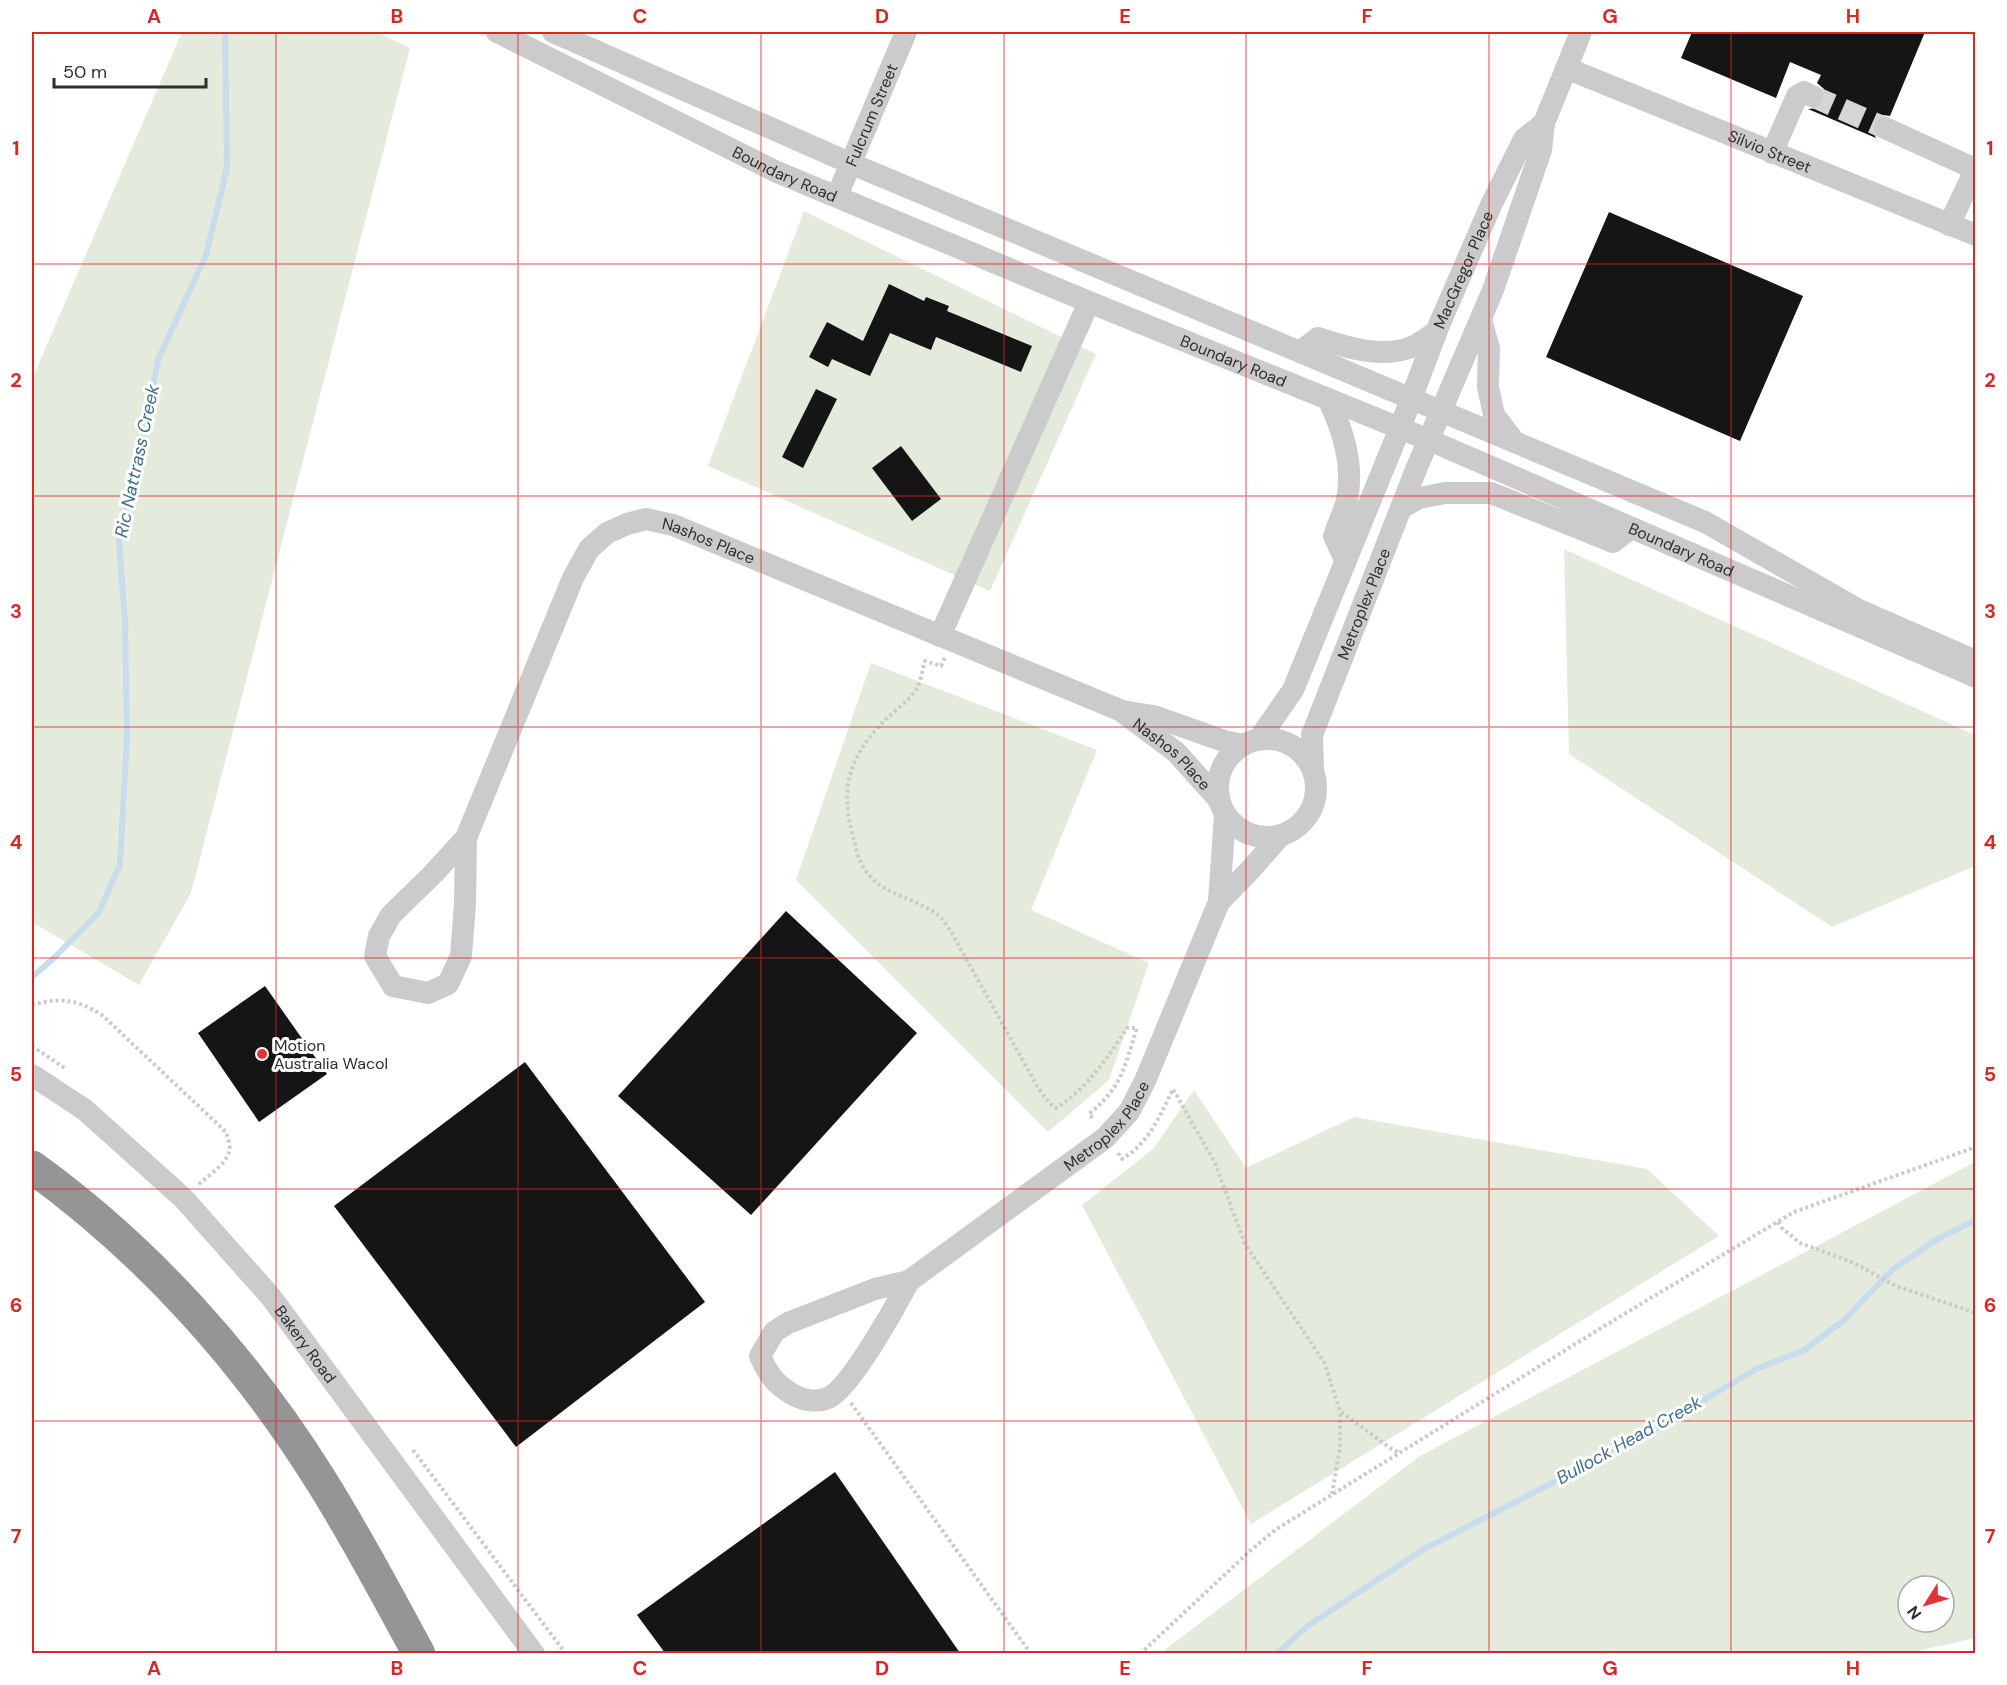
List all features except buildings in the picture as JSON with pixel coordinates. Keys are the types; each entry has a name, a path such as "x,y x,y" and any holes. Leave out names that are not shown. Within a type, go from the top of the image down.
{"highway":[{"path":"32,1167 99,1220 148,1266 198,1316 240,1365 320,1479 419,1653"}],"street":[{"name":"Boundary Road","path":"497,32 777,172 1429,440 1976,678"},
{"name":"Boundary Road","path":"553,32 852,164 1705,522 1859,610 1976,661"},
{"name":"Fulcrum Street","path":"837,196 906,32"},
{"name":"MacGregor Place","path":"1429,440 1493,290 1541,150 1544,123 1581,32"},
{"name":"Silvio Street","path":"1566,68 1976,235"},
{"path":"1772,153 1797,96 1804,92 1812,96"},
{"name":"MacGregor Place","path":"1400,428 1436,332 1492,203 1524,139 1544,123"},
{"path":"1885,128 1975,169 1949,225"},
{"path":"946,638 1089,302"},
{"path":"1481,320 1489,348 1488,387 1494,416 1513,441"},
{"path":"1300,352 1318,338 1354,350 1394,351 1415,346 1436,332"},
{"path":"1328,399 1341,426 1349,462 1347,499 1334,536 1345,560"},
{"name":"Metroplex Place","path":"1251,742 1293,690 1400,428"},
{"name":"Metroplex Place","path":"1313,771 1312,735 1429,440"},
{"path":"1401,508 1419,498 1445,493 1491,493 1613,542 1630,528"},
{"name":"Nashos Place","path":"466,838 461,956 448,984 428,993 393,986 375,956 379,936 391,915 466,838 573,578 590,549 607,533 646,519 673,525 1122,711 1153,716 1224,741 1251,742"},
{"name":"Nashos Place","path":"1122,711 1176,752 1222,807"},
{"path":"1276,740 1292,746 1305,757 1313,771 1316,788 1313,805 1306,819 1294,829 1280,836 1265,837 1249,834 1236,826 1222,807 1218,784 1221,769 1230,756 1251,742 1276,740"},
{"name":"Metroplex Place","path":"909,1281 887,1323 841,1388 827,1399 803,1400 783,1389 769,1376 760,1356 774,1332 788,1323 855,1296 909,1281 1105,1138 1129,1112 1145,1081 1218,902 1222,807"},
{"name":"Metroplex Place","path":"1218,902 1280,836"},
{"name":"Bakery Road","path":"32,1075 85,1110 183,1198 271,1297 534,1653"}],"path":[{"path":"946,638 941,666 925,661 916,690 882,724 862,748 852,765 847,785 849,820 861,864 869,876 882,887 924,906 941,917 1037,1086 1049,1103 1056,1108 1109,1056 1127,1028 1133,1026 1137,1028 1121,1079 1103,1102 1089,1114 1122,1159 1131,1154 1154,1128 1173,1089 1215,1163 1245,1244 1324,1362 1340,1411 1340,1448 1332,1495"},
{"path":"32,1005 54,999 87,1006 102,1015 226,1132 230,1143 229,1153 218,1167 183,1198"},
{"path":"1140,1653 1275,1530 1794,1212 1976,1147"},
{"path":"1778,1222 1800,1243 1852,1262 1896,1286 1976,1313"},
{"path":"841,1388 1031,1653"},
{"path":"1340,1411 1400,1453"}],"green space":[{"path":"182,32 376,32 410,48 191,893 139,985 32,922 32,379"},
{"path":"804,211 1096,354 990,591 708,466"},
{"path":"1564,549 1975,735 1975,866 1832,927 1569,754"},
{"path":"871,663 1097,750 1031,910 1149,963 1109,1080 1048,1132 796,880"},
{"path":"1194,1090 1246,1168 1354,1117 1647,1169 1719,1236 1251,1524 1082,1205 1153,1149"},
{"path":"1975,1162 1975,1638 1905,1654 1164,1653 1166,1649 1420,1456"}],"waterway":[{"name":"Ric Nattrass Creek","path":"32,977 99,912 120,864 127,736 125,620 119,541 138,466 158,360 206,255 227,168 225,32"},
{"name":"Bullock Head Creek","path":"1276,1654 1309,1625 1424,1549 1642,1437 1756,1369 1803,1351 1843,1321 1892,1270 1939,1238 1976,1220"}],"tunnel":[{"path":"1812,96 1885,128"}],"place":[{"name":"Motion Australia Wacol","path":"262,1054"}]}
